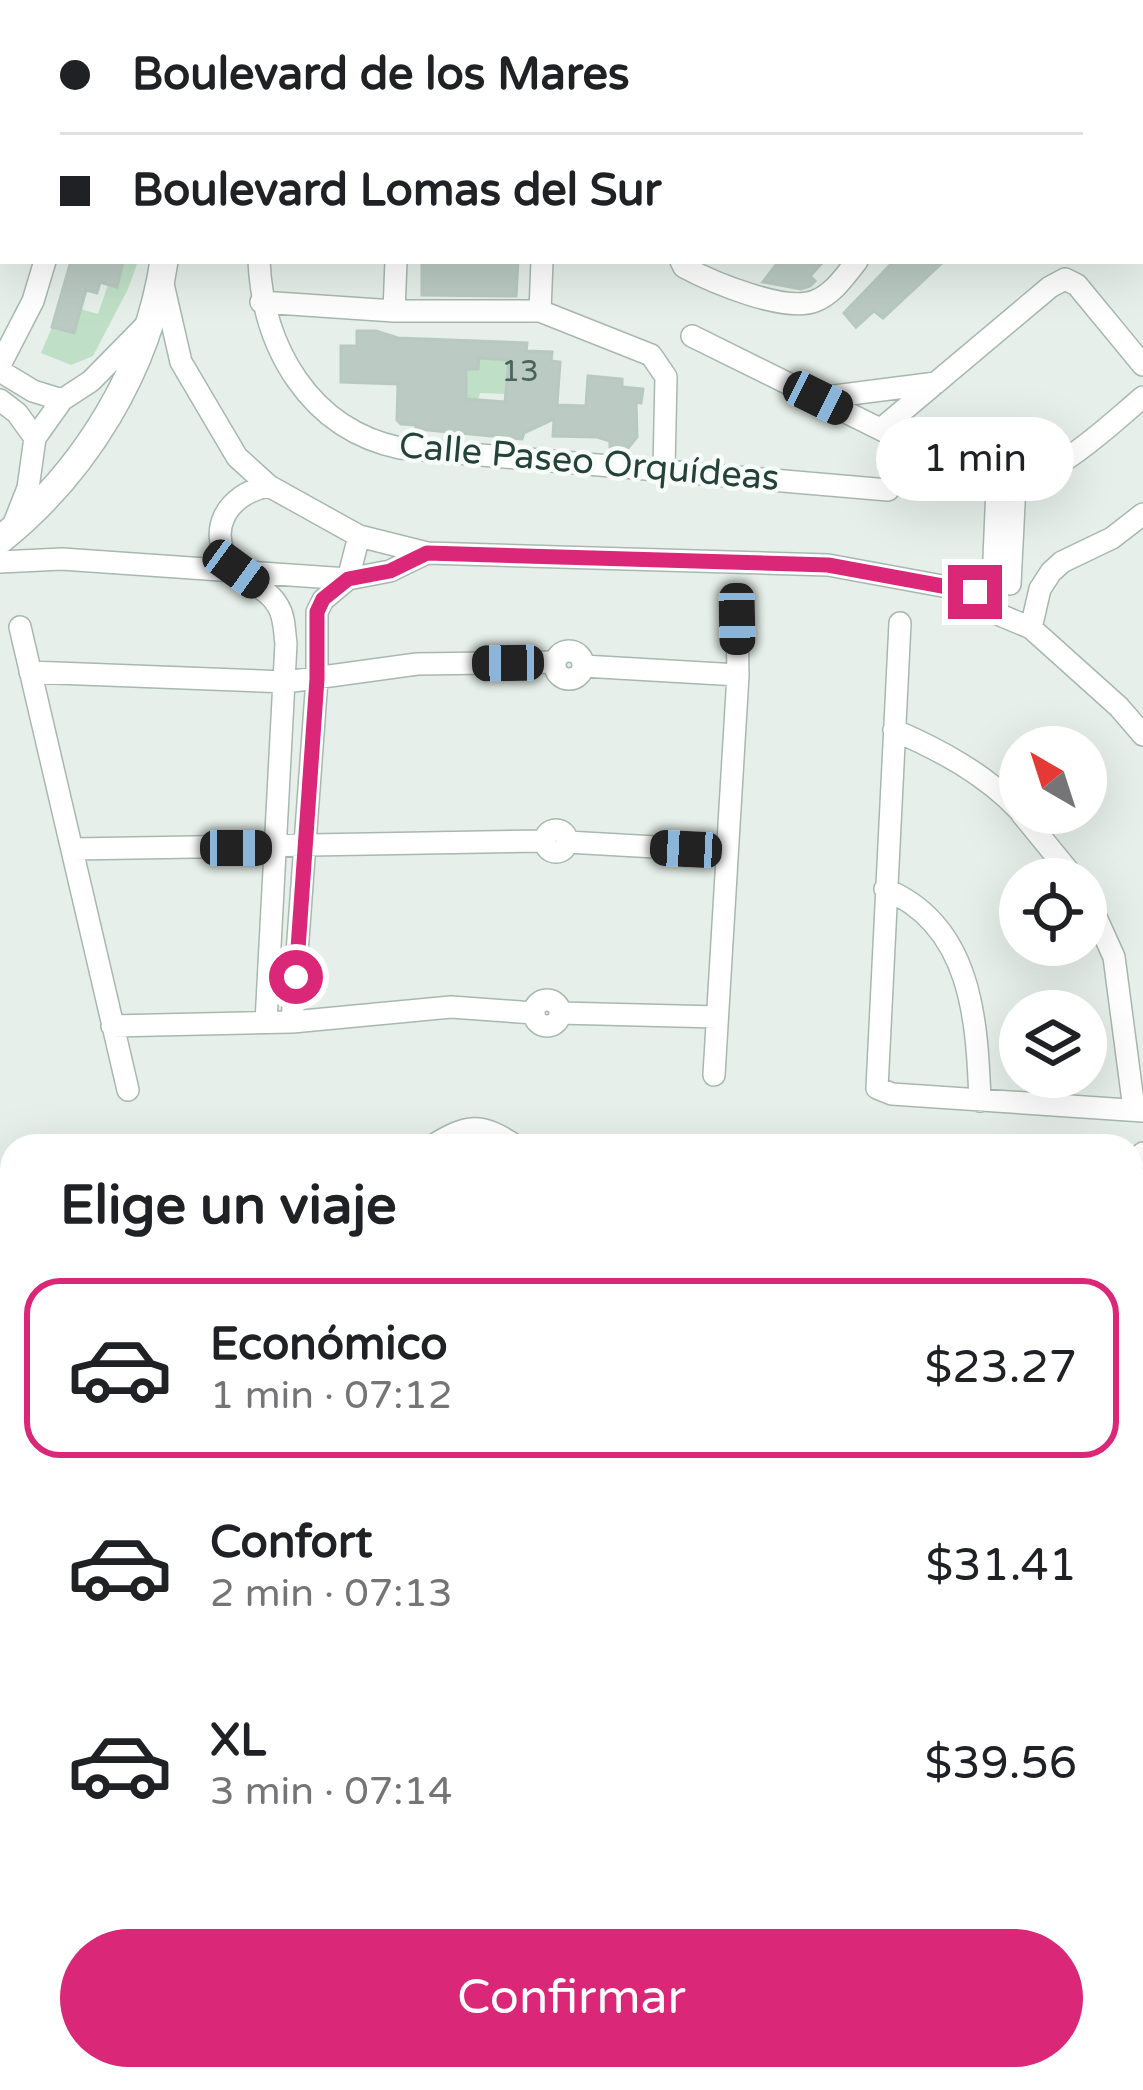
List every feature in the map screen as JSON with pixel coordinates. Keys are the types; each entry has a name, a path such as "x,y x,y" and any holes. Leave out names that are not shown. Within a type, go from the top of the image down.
{"street":[{"path":"44,264 33,301 0,368 33,391 62,400"},
{"name":"Calle Paseo Orquídeas","path":"259,264 261,302 270,334 290,370 339,423 372,442 888,490"},
{"path":"394,310 396,264"},
{"path":"540,310 542,264"},
{"path":"682,264 727,290 804,304 831,291 854,264"},
{"path":"5,536 45,499 91,443 128,380 154,317 163,269"},
{"path":"163,269 181,362 237,457 269,486 359,536 427,553 828,565 1040,589"},
{"path":"881,430 1065,279 1077,285 1143,365"},
{"path":"261,302 394,310 540,310 651,355 666,377 664,468"},
{"path":"5,536 28,488 34,438 62,400 105,369 154,317"},
{"path":"692,336 881,430 1006,485 1070,460 1143,397"},
{"path":"818,398 936,383"},
{"path":"0,400 17,413 34,438"},
{"path":"1006,485 988,610 1031,628 1119,707 1143,735"},
{"path":"266,1022 286,644 278,604 236,569 222,548 223,516 237,497 269,486"},
{"path":"1031,628 1040,589 1062,562 1112,538 1143,514"},
{"path":"292,1022 317,679 317,612 323,599 348,579 359,536"},
{"path":"0,562 62,559 348,579 390,571 427,553"},
{"path":"714,1075 737,619"},
{"path":"900,623 878,1088 892,1094 1138,1110 1114,958 1107,942"},
{"path":"20,627 128,1090"},
{"path":"30,672 286,682 417,664 554,662 566,651 581,658 583,667 737,675"},
{"path":"894,730 934,747 999,794"},
{"path":"1039,834 1058,858"},
{"path":"73,849 555,841 726,851"},
{"path":"885,889 918,907 937,926 962,969 978,1034 980,1101"},
{"path":"112,1026 292,1022 451,1006 534,1013 547,1000 557,1004 560,1013 717,1017"},
{"path":"453,1134 478,1127 499,1134"}],"green space":[{"path":"122,264 137,264 93,356 71,365 41,353 52,327 73,333 80,309 98,314 108,285 117,286"},
{"path":"479,357 509,360 506,394 480,393 478,400 463,399 466,369 478,369"}],"building":[{"path":"70,264 122,264 117,287 100,282 97,293 86,290 74,333 52,327"},
{"path":"422,264 518,264 516,296 422,295"},
{"path":"777,264 821,264 810,276 815,281 801,289 763,282"},
{"path":"891,264 941,264 883,318 874,311 856,327 844,313"},
{"path":"357,331 398,338 527,343 526,351 552,352 551,361 560,362 557,405 586,406 588,376 622,379 622,387 643,389 641,403 636,402 637,437 628,448 618,449 597,437 553,436 554,419 524,433 522,439 416,429 416,425 397,420 398,384 341,382 341,346 357,346","holes":["479,358 509,360 505,402 466,399 466,369 478,369"]}],"route":[{"path":"296,977 317,679 317,612 323,599 348,579 390,571 427,553 828,565 975,592"}]}
